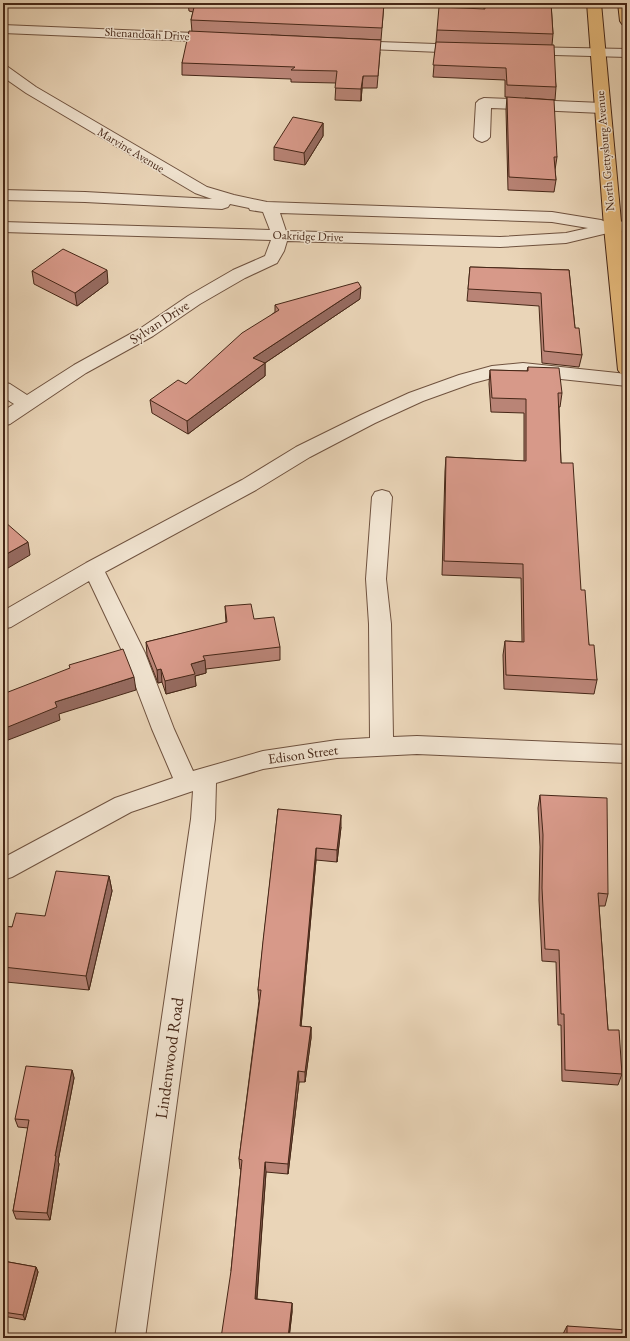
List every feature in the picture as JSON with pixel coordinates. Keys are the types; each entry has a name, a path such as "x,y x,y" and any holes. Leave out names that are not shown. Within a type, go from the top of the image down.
{"main road":[{"name":"North Gettysburg Avenue","path":"594,3 602,108 619,227 627,370"},
{"path":"625,3 627,21"}],"street":[{"name":"Shenandoah Drive","path":"3,29 229,38"},
{"path":"340,44 474,49"},
{"path":"514,51 627,53"},
{"name":"Marvine Avenue","path":"3,70 31,90 201,190 230,199 270,208"},
{"path":"482,137 484,104 602,108"},
{"name":"Oakridge Drive","path":"3,195 92,197 270,208 552,217 619,227"},
{"path":"270,208 280,236"},
{"name":"Oakridge Drive","path":"3,227 500,242 566,238 619,227"},
{"name":"Sylvan Drive","path":"3,420 80,370 147,332 194,300 239,274 271,259 279,243 280,236"},
{"path":"3,621 93,568 248,485 316,445 416,397 492,372 523,369 627,380"},
{"path":"3,388 26,404"},
{"path":"382,497 376,578 380,624 382,746"},
{"path":"93,568 134,653 163,729 196,780"},
{"name":"Edison Street","path":"3,870 123,805 196,780 263,760 336,749 417,745 627,754"},
{"name":"Lindenwood Road","path":"130,1338 203,819 196,780"}],"building":[{"path":"195,3 384,3 382,28 191,20"},
{"path":"485,3 551,3 553,34 437,30 439,7 485,9"},
{"path":"189,31 381,40 378,76 363,76 361,89 335,88 337,71 291,70 295,67 182,63"},
{"path":"436,42 554,45 556,87 507,85 506,68 433,65"},
{"path":"507,97 554,100 557,157 554,157 556,180 509,177"},
{"path":"293,117 323,123 304,153 274,147"},
{"path":"63,249 107,270 75,293 32,271"},
{"path":"470,267 569,270 575,328 579,328 582,355 544,351 541,293 468,289"},
{"path":"358,282 361,287 253,358 265,363 187,421 150,400 178,380 186,384 242,333 279,310 275,305"},
{"path":"528,367 559,368 562,393 558,393 561,463 573,463 581,590 585,590 589,645 594,645 597,680 506,675 505,641 524,642 523,564 444,561 446,457 526,461 526,399 492,398 490,370 528,371"},
{"path":"5,522 28,542 3,556 3,523"},
{"path":"251,604 254,619 274,617 280,647 203,656 205,660 191,664 195,674 165,681 161,669 157,670 146,642 227,622 225,606"},
{"path":"123,649 134,677 55,702 57,707 3,729 3,694 70,668 69,665"},
{"path":"540,795 607,798 608,894 598,893 608,1030 619,1030 622,1074 565,1070 564,1014 561,1014 559,950 545,949 542,888 543,835"},
{"path":"278,809 341,815 337,850 316,848 300,1026 311,1027 305,1072 298,1071 288,1164 265,1162 255,1299 292,1303 288,1338 221,1338 231,1271 242,1160 239,1159 261,990 258,990"},
{"path":"56,871 109,876 86,976 3,967 3,926 12,927 16,913 45,916"},
{"path":"26,1066 72,1070 55,1156 47,1213 13,1211 29,1120 15,1119"},
{"path":"3,1261 36,1267 23,1315 3,1312"},
{"path":"567,1326 627,1330 627,1338 567,1338"}]}
